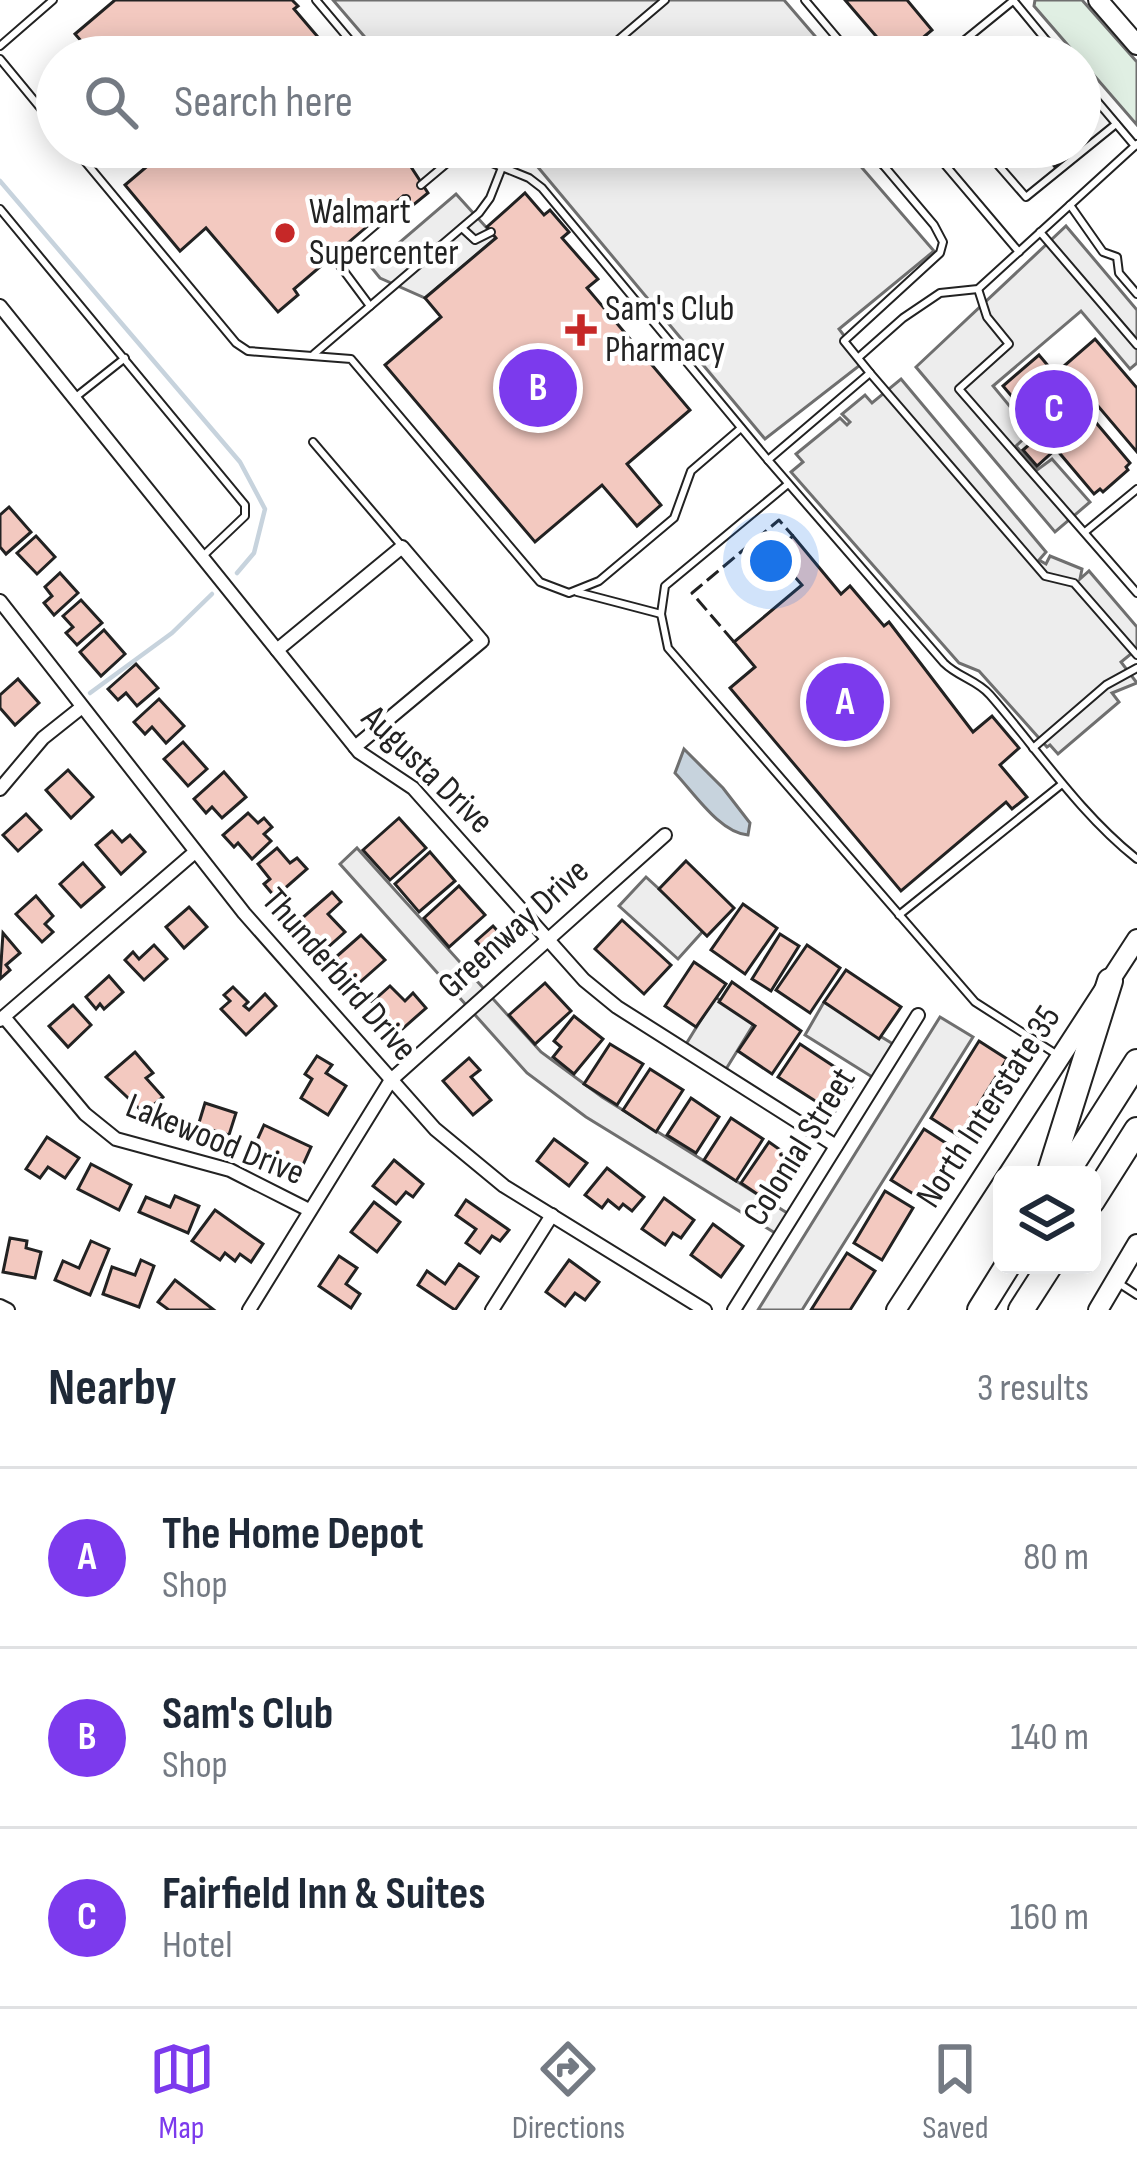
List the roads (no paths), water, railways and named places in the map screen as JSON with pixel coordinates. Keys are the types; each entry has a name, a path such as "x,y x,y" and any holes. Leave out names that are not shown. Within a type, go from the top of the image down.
{"highway":[{"path":"1052,1166 1111,981"},
{"path":"1071,1166 1137,1062"},
{"path":"1101,1187 1137,1130"},
{"path":"980,1310 1002,1274"},
{"path":"1022,1310 1045,1274"}],"main road":[{"path":"1098,0 1137,45"},
{"name":"North Interstate 35","path":"896,1310 1137,939"},
{"path":"1099,1310 1137,1244"}],"street":[{"name":"Augusta Drive","path":"0,306 355,747 413,788 584,980 617,1007 836,1146"},
{"path":"277,650 402,547 482,641 355,747"},
{"name":"Thunderbird Drive","path":"0,601 195,852 391,1080 468,1159 705,1310"},
{"path":"0,789 43,739 82,707"},
{"name":"Greenway Drive","path":"249,1310 391,1080 665,835"},
{"path":"2,1018 195,852"},
{"name":"Colonial Street","path":"734,1310 918,1015"},
{"name":"Lakewood Drive","path":"2,1018 85,1114 116,1139 230,1170 309,1210"},
{"path":"492,1310 552,1215"},
{"path":"0,1306 8,1310"}],"lane":[{"path":"0,46 53,0"},
{"path":"316,0 346,36"},
{"path":"622,36 664,0"},
{"path":"805,0 835,36"},
{"path":"969,36 1013,0 1043,36"},
{"path":"0,59 36,101"},
{"path":"858,358 940,293 978,289 1136,146 1101,106"},
{"path":"1101,136 1116,124"},
{"path":"90,168 236,343 248,351 351,359 540,582 554,590 661,614"},
{"path":"421,185 441,168"},
{"path":"312,356 462,228 490,198 501,168"},
{"path":"504,168 542,188 767,460 944,663 987,692 1062,784 1137,859"},
{"path":"886,168 943,242 940,253 844,341 1045,577 1074,583 1137,655"},
{"path":"948,168 1019,252"},
{"path":"1001,168 1026,197 1062,168"},
{"path":"532,197 542,188"},
{"path":"370,306 338,263 344,252 406,199"},
{"path":"1070,205 1103,252 1117,257 1119,273 1137,294"},
{"path":"0,209 245,505 245,516 202,557"},
{"path":"462,228 476,240 491,232"},
{"path":"1040,232 1137,345"},
{"path":"978,289 987,317 1009,344 959,389 1137,593"},
{"path":"74,398 124,358"},
{"path":"767,460 870,373"},
{"path":"575,592 599,581 674,518 691,471 741,428"},
{"path":"313,442 402,547"},
{"path":"788,484 665,586 661,614 668,648 975,1002 1061,1057"},
{"path":"1084,532 1137,489"},
{"path":"1033,748 1106,685 1137,668"},
{"path":"899,915 1062,784"},
{"path":"1116,1281 1137,1295"}],"waterway":[{"path":"0,181 240,462 265,509 254,553 237,573"},
{"path":"90,693 172,633 212,594"}],"place":[{"name":"Walmart Supercenter","path":"285,233"},
{"name":"Sam's Club Pharmacy","path":"581,330"},
{"name":"Sam's Club","path":"538,388"},
{"name":"Fairfield Inn & Suites","path":"1054,409"},
{"name":"The Home Depot","path":"845,702"}]}
